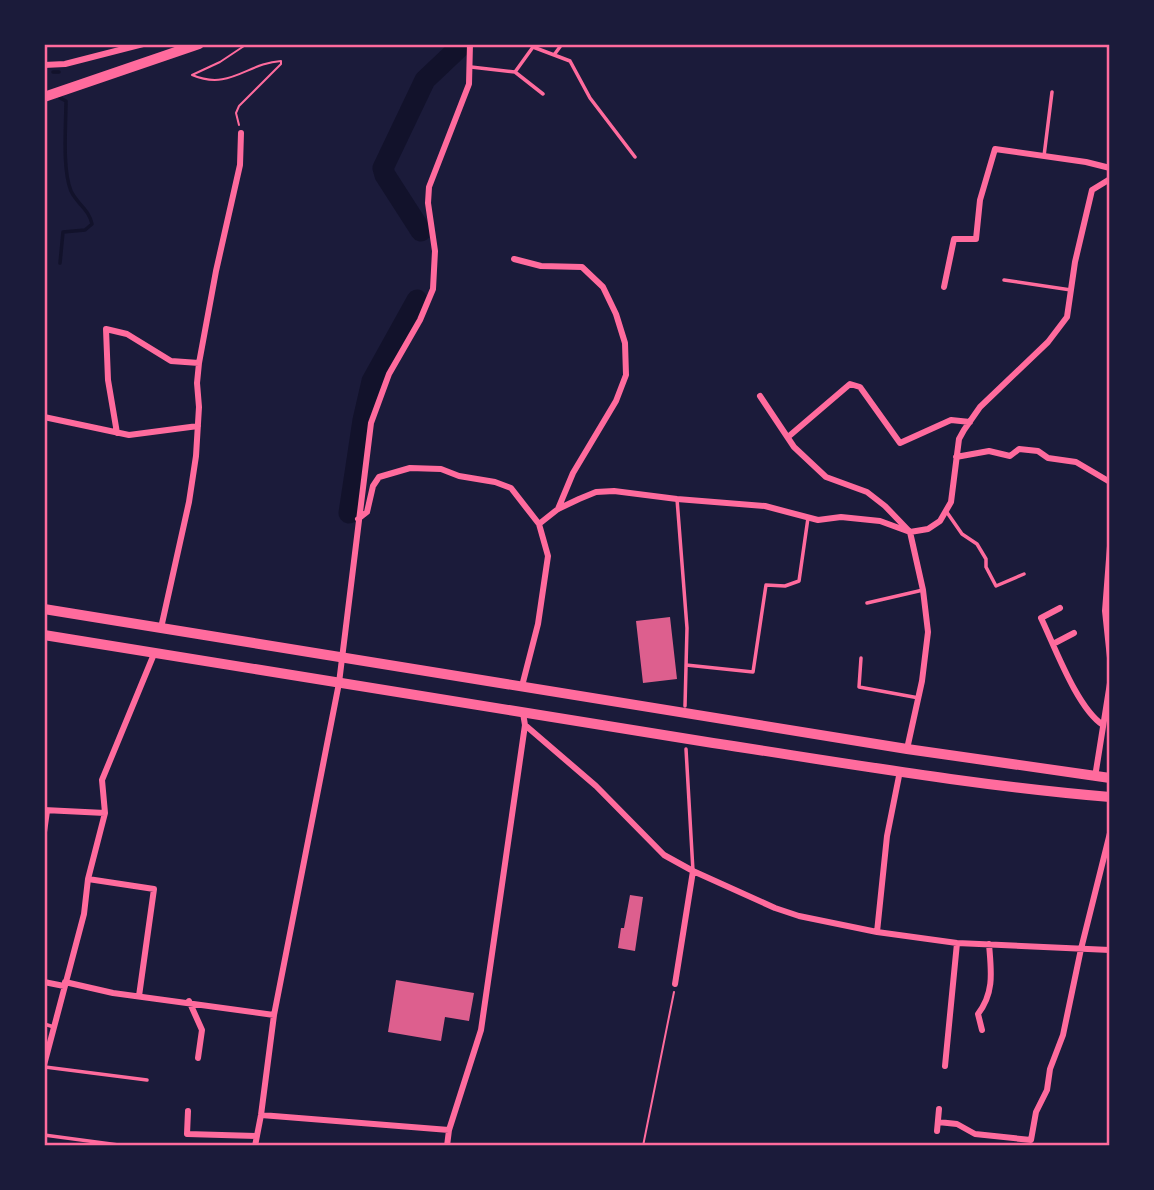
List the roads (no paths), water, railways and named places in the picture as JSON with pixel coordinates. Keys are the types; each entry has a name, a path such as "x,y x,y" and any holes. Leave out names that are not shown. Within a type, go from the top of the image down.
{"main road":[{"path":"44,97 199,44"},
{"path":"44,609 907,748 1110,778"},
{"path":"44,635 339,683 524,719 1040,791 1110,797"}],"street":[{"path":"44,65 65,64 143,44"},
{"path":"255,1146 274,1015 339,683 367,443 375,407 389,374 420,320 433,289 435,251 428,204 429,187 464,100 471,66 470,44"},
{"path":"161,628 189,502 198,426 199,363 240,165 241,133"},
{"path":"944,287 954,239 976,239 980,200 995,149 1110,168"},
{"path":"539,523 558,509 596,492 614,491 765,506 818,520 841,517 880,521 910,533 940,521 951,502 959,439 980,407 1048,342 1067,317 1093,191 1110,179"},
{"path":"514,259 541,266 582,267 603,287 616,314 625,343 626,375 616,401 573,473 558,509"},
{"path":"117,433 108,380 106,329 127,334 171,361 199,363"},
{"path":"788,438 850,384 860,387 900,443 951,420 970,422"},
{"path":"760,396 794,447 826,477 867,492 885,506 910,533 923,590 928,632 919,698 907,748"},
{"path":"44,417 129,435 198,426"},
{"path":"957,457 989,451 1010,456 1019,449 1038,451 1048,458 1076,462 1110,482"},
{"path":"358,519 367,512 373,486 379,477 410,468 441,469 511,488 539,523 548,556 538,624 523,686"},
{"path":"1110,546 1105,611 1110,658"},
{"path":"1060,608 1041,618 1091,718 1103,725"},
{"path":"1053,643 1074,633"},
{"path":"44,1066 84,914 88,879 104,813 102,780 154,654"},
{"path":"1095,777 1110,683"},
{"path":"524,719 596,786 664,855 775,908 799,916 877,932 957,943 1110,950"},
{"path":"447,1146 449,1130 481,1030 524,719"},
{"path":"877,932 887,836 900,771"},
{"path":"44,832 46,811 104,813"},
{"path":"937,1122 957,1125 975,1134 1031,1140 1035,1112 1047,1090 1050,1069 1063,1035 1081,948 1110,833"},
{"path":"675,984 693,871"},
{"path":"88,879 154,889 139,996"},
{"path":"945,1066 957,943"},
{"path":"982,1030 978,1014 988,1002 992,982 989,944"},
{"path":"44,982 274,1015"},
{"path":"189,1001 202,1030 198,1058"},
{"path":"937,1132 939,1109"},
{"path":"188,1111 187,1134 257,1136"},
{"path":"261,1115 449,1130"}],"lane":[{"path":"123,50 133,44"},
{"path":"554,55 562,44"},
{"path":"514,72 533,47 570,61 590,98 635,157"},
{"path":"471,66 514,72 543,94"},
{"path":"1044,156 1052,92"},
{"path":"1004,280 1071,290"},
{"path":"677,499 687,628 685,706"},
{"path":"945,509 962,534 977,544 996,586 1024,574"},
{"path":"686,665 753,672 766,585 785,586 799,580 808,518"},
{"path":"867,603 923,590"},
{"path":"861,658 859,687 919,698"},
{"path":"686,749 693,871"},
{"path":"44,1024 54,1027"},
{"path":"44,1066 147,1080"},
{"path":"44,1135 126,1146"}],"waterway":[{"path":"421,231 383,168 425,80 463,44"},
{"path":"53,72 59,72"},
{"path":"60,98 66,101 65,159 68,182 92,224 85,230 63,232 60,263"},
{"path":"349,513 363,420 372,381 417,300"}]}
